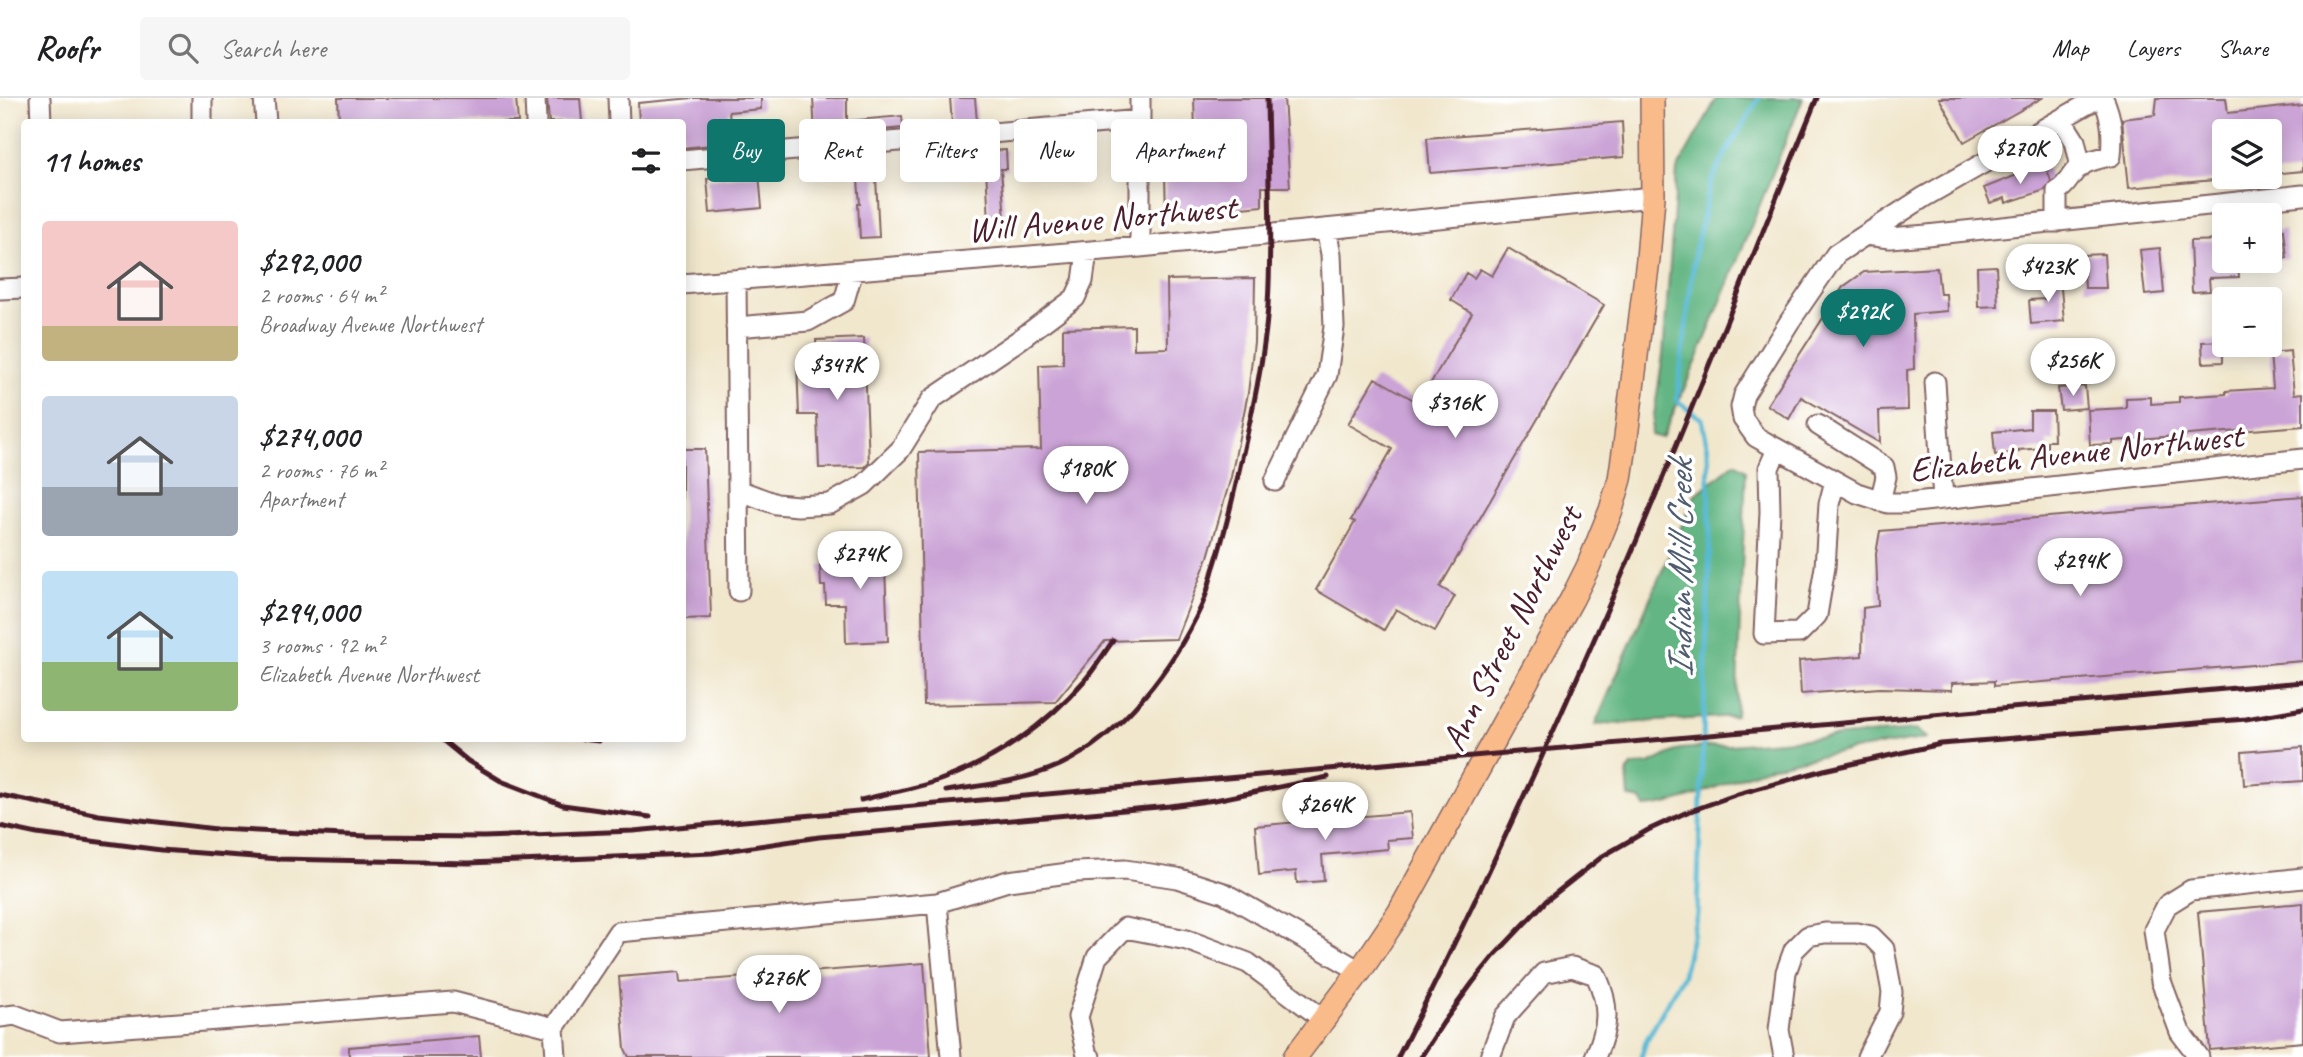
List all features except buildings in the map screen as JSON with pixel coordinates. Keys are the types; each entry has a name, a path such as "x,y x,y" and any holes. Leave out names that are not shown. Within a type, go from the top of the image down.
{"main road":[{"name":"Ann Street Northwest","path":"1294,1057 1360,971 1399,913 1572,599 1611,510 1620,479 1648,259 1653,197 1652,98"}],"street":[{"path":"40,98 41,119"},
{"path":"202,98 202,119"},
{"path":"264,98 266,119"},
{"path":"535,98 536,119"},
{"path":"618,98 619,119"},
{"path":"1139,98 1140,119"},
{"path":"1865,234 1924,197 2101,98 2110,115 2113,136 2111,156 2097,158 2081,167 2065,187 2057,191 2057,222"},
{"path":"2061,119 2075,141 2081,167"},
{"path":"686,160 1111,123"},
{"path":"1140,182 1140,247"},
{"path":"1865,234 1890,238 2303,195"},
{"name":"Will Avenue Northwest","path":"686,284 1087,252 1653,197"},
{"path":"1275,481 1327,375 1334,327 1331,254 1325,229"},
{"name":"Elizabeth Avenue Northwest","path":"1865,234 1836,254 1744,395 1741,407 1743,419 1756,437 1857,493 1880,501 1906,503 2303,459"},
{"path":"738,490 776,504 798,506 830,504 864,485 900,450 932,399 1074,298 1083,281 1087,252"},
{"path":"736,327 808,321 844,301 853,270"},
{"path":"736,280 739,591"},
{"path":"0,289 21,288"},
{"path":"1935,382 1944,499"},
{"path":"1818,425 1884,467 1886,477 1880,501"},
{"path":"1777,449 1769,468 1770,512 1764,634 1799,633 1817,615 1825,568 1829,504 1835,481"},
{"path":"556,1057 554,1028 618,932 937,903 1008,881 1076,872 1125,870 1164,876 1224,893 1360,971"},
{"path":"2199,1057 2180,1032 2161,981 2154,930 2167,905 2191,890 2303,878"},
{"path":"937,903 951,1057"},
{"path":"1090,1057 1087,1055 1078,1017 1097,957 1125,928 1187,940 1248,963 1323,1019"},
{"path":"1784,1057 1779,1030 1786,972 1794,950 1808,936 1825,933 1871,936 1884,949 1892,992 1890,1012 1867,1057"},
{"path":"1490,1057 1505,1017 1544,973 1572,967 1596,975 1604,992 1607,1012 1604,1037 1595,1057"},
{"path":"0,1017 15,1015 60,1032 453,1002 554,1028"}],"green space":[{"path":"1717,98 1803,98 1697,360 1662,438 1651,435 1663,355 1677,170"},
{"path":"1735,463 1746,470 1736,716 1595,725 1695,495"},
{"path":"1917,730 1927,738 1792,761 1662,805 1645,807 1641,800 1629,797 1627,772 1632,766 1649,764 1680,749"}],"waterway":[{"name":"Indian Mill Creek","path":"1641,1057 1646,1041 1683,975 1697,914 1710,538 1708,450 1702,419 1677,401 1695,251 1711,182 1759,98"}],"railway":[{"path":"946,791 1032,775 1060,765 1083,752 1125,718 1144,697 1177,652 1202,605 1232,503 1264,344 1270,253 1267,98"},
{"path":"1398,1057 1494,860 1585,660 1674,450 1817,98"},
{"path":"861,800 940,780 1000,752 1036,727 1069,697 1113,641"},
{"path":"0,795 99,815 216,829 367,836 484,837 633,831 2303,682"},
{"path":"1421,1057 1473,982 1547,900 1603,856 1648,830 1685,813 1738,794 1824,770 1941,744 2246,719 2303,709"},
{"path":"445,742 468,761 501,781 563,805 650,817"},
{"path":"0,826 37,834 161,850 279,859 469,863 712,853 819,837 1170,806 1215,800 1328,777"}]}
